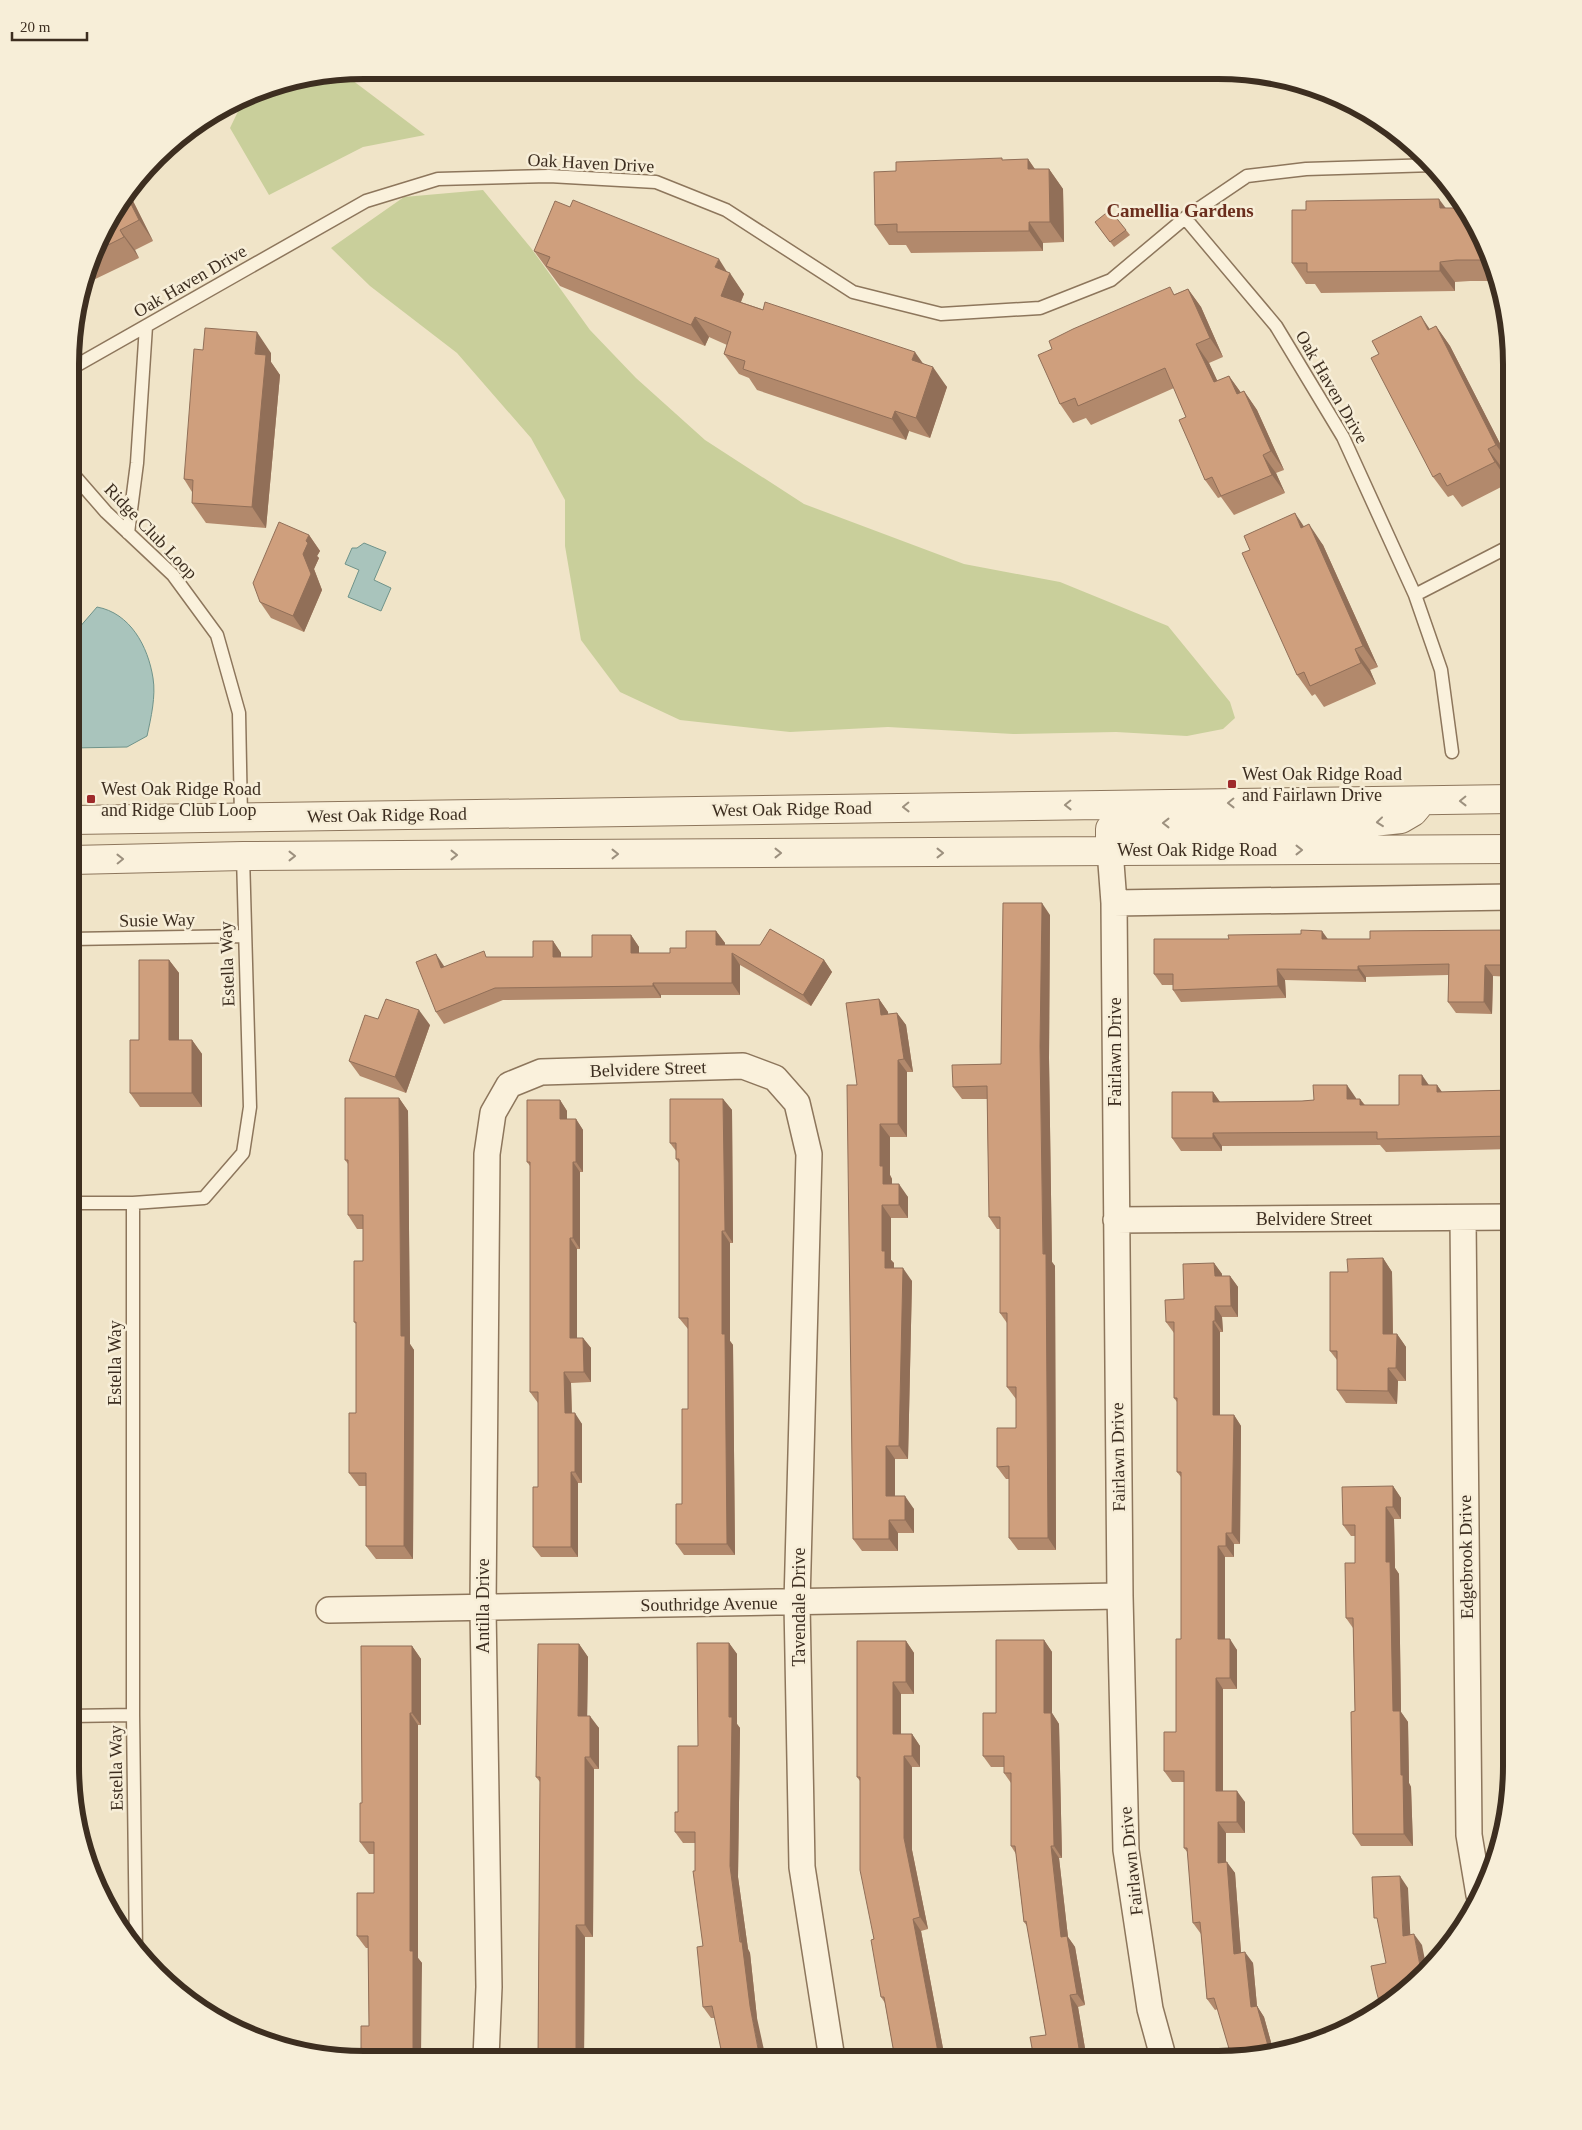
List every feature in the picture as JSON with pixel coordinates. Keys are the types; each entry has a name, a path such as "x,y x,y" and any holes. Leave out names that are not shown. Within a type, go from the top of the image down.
{"street":[{"name":"West Oak Ridge Road","path":"79,820 1422,802 1503,799"},
{"path":"1110,850 1110,829 1117,824 1363,824 1401,819 1413,812 1422,802"},
{"path":"241,818 243,856"},
{"name":"West Oak Ridge Road","path":"79,860 243,856 1503,849"},
{"name":"Fairlawn Drive","path":"1110,850 1114,902 1120,1596 1126,1850 1150,2009 1162,2051"},
{"path":"1114,902 1503,897"},
{"name":"Belvidere Street","path":"487,1154 493,1113 509,1085 541,1072 743,1066 775,1078 797,1103 809,1154"},
{"name":"Antilla Drive","path":"486,2051 489,1987 482,1608 487,1154"},
{"name":"Tavendale Drive","path":"809,1154 798,1603 802,1867 831,2051"},
{"name":"Belvidere Street","path":"1116,1220 1503,1217"},
{"name":"Edgebrook Drive","path":"1463,1218 1468,1835 1477,1885"},
{"name":"Southridge Avenue","path":"329,1610 1120,1596"}],"lane":[{"name":"Oak Haven Drive","path":"79,364 366,201 438,179 549,176 656,182 726,210 853,292 941,314 1040,308 1111,280 1184,218 1247,176 1306,169 1423,165"},
{"name":"Oak Haven Drive","path":"1184,218 1276,326 1342,437 1415,595 1441,670 1452,752"},
{"path":"128,533 137,463 146,326"},
{"name":"Ridge Club Loop","path":"79,481 106,512 173,575 217,635 240,713 241,818"},
{"path":"1415,595 1503,550"},
{"name":"Estella Way","path":"136,1937 133,1715 133,1204 204,1198 244,1153 250,1107 243,856"},
{"name":"Susie Way","path":"79,939 244,936"},
{"path":"79,1203 133,1204"},
{"path":"79,1716 133,1715"}],"green space":[{"path":"350,79 425,135 363,147 269,195 230,128 240,107 255,100 308,84"},
{"path":"483,190 531,248 590,330 636,378 705,440 804,504 964,564 1060,582 1168,626 1230,702 1235,718 1223,729 1187,736 1116,732 1013,734 888,727 790,732 680,720 620,692 581,640 565,546 565,500 531,438 457,353 370,286 331,248 404,197"}],"water":[{"path":"364,543 386,552 374,580 391,588 381,611 348,597 359,570 345,564 352,548 357,548"},
{"path":"97,607 109,610 119,616 136,633 147,654 151,666 154,692 147,736 127,747 79,748 79,628"}],"building":[{"path":"1002,158 1002,160 1028,159 1028,169 1049,169 1050,222 1029,222 1029,231 897,232 897,224 875,225 874,172 896,171 896,162"},
{"path":"1439,199 1440,208 1457,208 1484,260 1440,262 1440,271 1307,272 1307,263 1292,263 1292,210 1306,210 1306,201"},
{"path":"573,200 719,259 715,267 730,273 721,296 763,310 765,302 915,352 912,360 933,367 916,418 895,411 892,419 743,369 745,361 724,354 731,332 695,317 691,325 546,266 550,257 534,251 555,201 570,207"},
{"path":"130,201 139,220 120,230 124,237 104,247"},
{"path":"1110,210 1126,230 1110,242 1095,222"},
{"path":"1170,287 1174,295 1188,289 1210,338 1196,344 1214,382 1229,376 1237,394 1244,391 1271,451 1263,455 1272,475 1221,496 1212,477 1205,480 1179,420 1186,417 1165,368 1078,406 1075,398 1060,404 1038,355 1052,349 1049,341"},
{"path":"1421,316 1428,330 1436,326 1496,445 1488,449 1495,462 1447,486 1440,473 1433,477 1371,358 1379,354 1372,341"},
{"path":"205,328 257,332 255,354 266,355 252,507 192,503 193,480 184,479 194,349 203,350"},
{"path":"1295,513 1301,528 1309,524 1363,646 1355,649 1361,663 1310,686 1304,672 1297,675 1242,553 1250,550 1244,536"},
{"path":"279,522 309,535 303,554 311,574 293,616 260,602 253,583"},
{"path":"1003,903 1042,903 1040,1046 1043,1254 1046,1254 1048,1538 1009,1538 1009,1466 997,1467 997,1428 1016,1428 1016,1387 1007,1387 1007,1313 1000,1313 1000,1217 989,1217 987,1086 953,1087 952,1065 1001,1064"},
{"path":"770,929 824,960 803,995 732,953 732,983 653,983 653,986 495,988 436,1012 416,962 436,954 441,968 484,951 486,957 533,957 533,941 553,941 553,957 592,957 592,935 631,935 631,953 670,953 670,948 686,948 686,931 716,931 716,945 760,945"},
{"path":"1301,930 1322,931 1322,939 1370,939 1370,931 1503,930 1503,965 1485,965 1484,1002 1448,1002 1449,964 1358,966 1358,970 1277,969 1278,986 1173,990 1173,974 1154,974 1154,939 1229,939 1228,935 1301,934"},
{"path":"139,960 169,960 169,1040 192,1040 192,1093 130,1093 130,1040 139,1040"},
{"path":"386,999 419,1010 395,1077 349,1061 365,1015 378,1019"},
{"path":"879,999 881,1015 897,1013 904,1059 898,1060 898,1124 880,1124 880,1166 883,1166 883,1184 899,1184 899,1205 882,1205 882,1251 885,1251 885,1268 903,1268 899,1446 886,1446 886,1496 905,1496 905,1520 889,1520 889,1539 853,1539 847,1085 857,1085 846,1003"},
{"path":"1399,1075 1422,1075 1422,1085 1437,1085 1437,1092 1503,1090 1503,1136 1377,1139 1377,1132 1213,1133 1213,1138 1172,1138 1172,1092 1213,1092 1213,1102 1302,1101 1314,1100 1313,1085 1347,1085 1347,1099 1360,1099 1360,1105 1399,1105"},
{"path":"345,1098 399,1098 401,1336 405,1336 404,1546 366,1546 366,1473 349,1473 349,1413 356,1413 354,1261 363,1261 363,1215 348,1215 348,1160 345,1160"},
{"path":"670,1099 723,1099 725,1231 722,1231 722,1334 725,1334 727,1544 676,1544 676,1504 682,1504 682,1409 688,1409 688,1318 679,1318 679,1159 676,1159 676,1143 670,1143"},
{"path":"527,1100 560,1100 560,1119 576,1119 576,1162 573,1162 573,1238 570,1238 570,1338 583,1338 584,1372 564,1372 565,1413 575,1413 575,1472 571,1472 571,1547 533,1547 533,1487 538,1487 538,1392 530,1392 530,1162 527,1162"},
{"path":"1383,1258 1383,1334 1397,1334 1396,1368 1388,1368 1388,1391 1337,1390 1337,1351 1330,1351 1330,1272 1348,1272 1347,1259"},
{"path":"1214,1263 1215,1276 1230,1276 1231,1306 1215,1306 1215,1321 1213,1321 1213,1415 1234,1415 1232,1533 1226,1533 1226,1546 1218,1546 1218,1639 1230,1639 1230,1678 1216,1678 1216,1791 1237,1791 1237,1822 1218,1822 1218,1863 1227,1862 1234,1954 1245,1952 1251,2007 1257,2006 1268,2047 1237,2051 1230,2051 1214,1998 1207,1999 1200,1922 1193,1923 1187,1848 1184,1848 1184,1771 1164,1771 1164,1732 1176,1732 1176,1639 1181,1639 1181,1472 1177,1472 1177,1398 1174,1398 1174,1322 1166,1322 1165,1300 1184,1299 1183,1264"},
{"path":"1393,1486 1393,1507 1386,1507 1386,1562 1390,1562 1393,1711 1400,1711 1404,1834 1353,1834 1351,1712 1355,1711 1353,1618 1346,1618 1345,1563 1355,1563 1355,1525 1343,1525 1342,1487"},
{"path":"996,1640 1044,1640 1044,1713 1051,1713 1054,1846 1051,1846 1061,1937 1067,1936 1077,1994 1070,1995 1079,2051 1033,2051 1030,2037 1046,2035 1026,1921 1024,1922 1015,1846 1011,1846 1011,1773 1004,1773 1004,1756 983,1756 983,1713 996,1713"},
{"path":"857,1641 906,1641 906,1682 893,1682 893,1734 912,1734 912,1756 904,1756 904,1838 920,1917 913,1919 938,2051 894,2051 884,1997 881,1997 871,1940 874,1939 860,1870 860,1777 857,1777"},
{"path":"697,1643 729,1643 729,1717 732,1717 730,1866 740,1942 742,1942 750,2006 758,2051 721,2051 712,2006 703,2007 697,1947 703,1946 693,1871 695,1871 695,1832 675,1832 675,1812 678,1812 678,1746 698,1746"},
{"path":"538,1644 579,1644 578,1716 590,1716 590,1757 585,1757 585,1925 576,1925 576,2051 538,2051 540,1777 536,1777"},
{"path":"361,1646 412,1646 412,1713 410,1713 410,1951 413,1951 413,2051 361,2051 361,2026 369,2026 368,1936 357,1936 357,1893 374,1893 374,1842 360,1842 360,1803 362,1803"},
{"path":"1400,1876 1403,1936 1414,1934 1420,1968 1379,2001 1371,1966 1386,1963 1377,1918 1374,1918 1372,1877"}],"place":[{"name":"West Oak Ridge Road and Fairlawn Drive","path":"1232,784"},
{"name":"West Oak Ridge Road and Ridge Club Loop","path":"91,799"}],"district":[{"name":"Camellia Gardens","path":"1180,210"}]}
